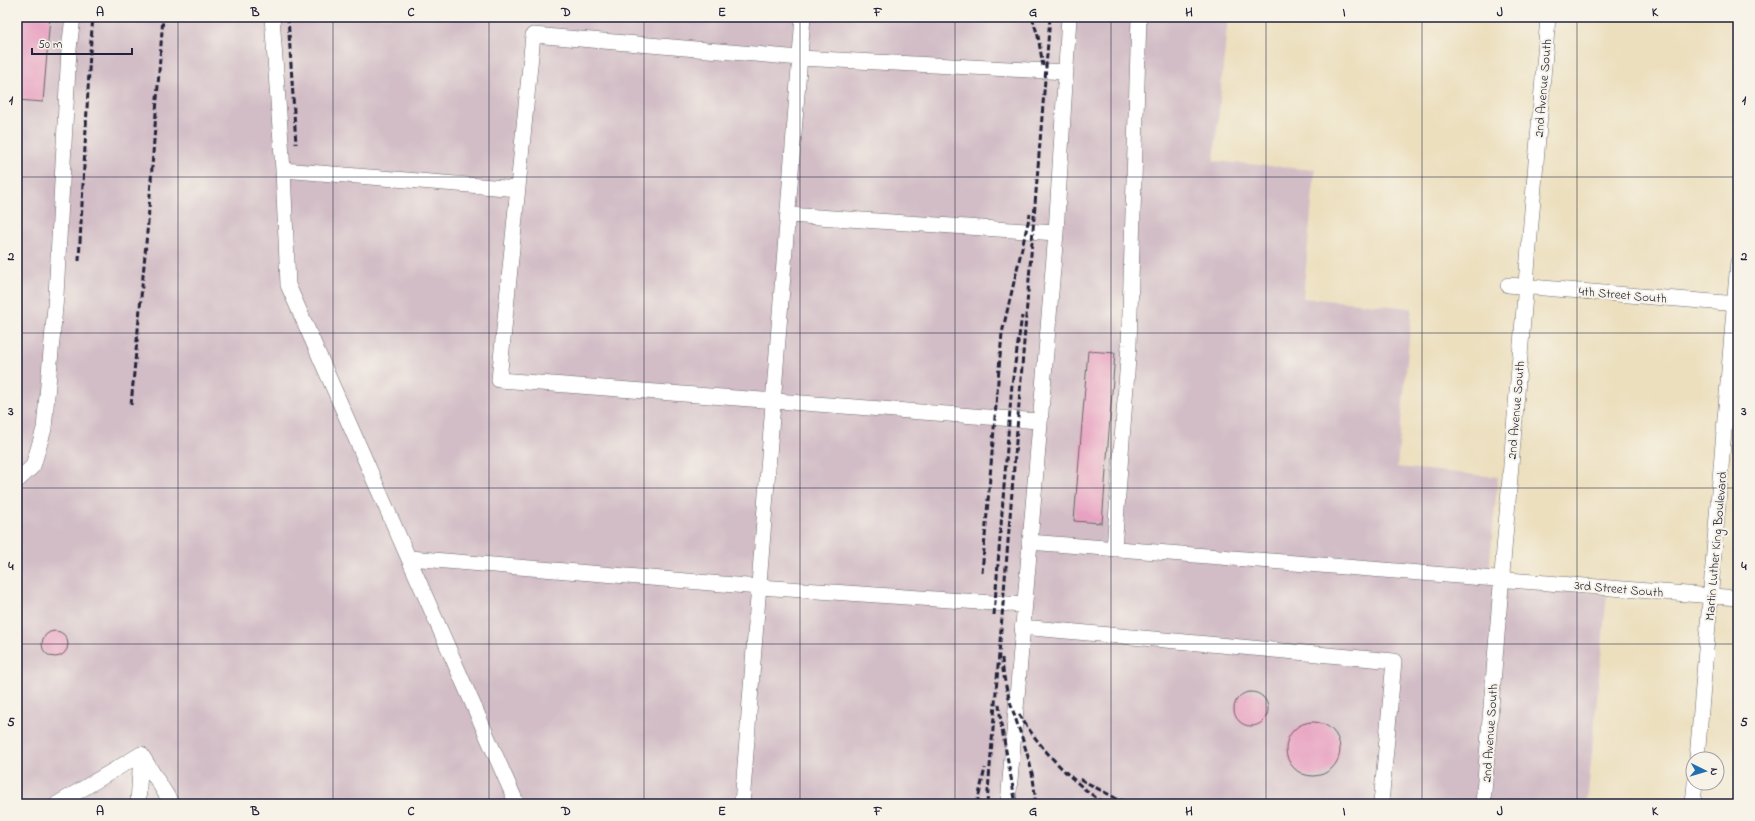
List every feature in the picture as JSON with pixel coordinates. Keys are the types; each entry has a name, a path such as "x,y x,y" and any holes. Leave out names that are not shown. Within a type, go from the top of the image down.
{"street":[{"path":"17,481 33,466 44,429 56,296 69,49 73,17"},
{"path":"272,17 283,170 288,285 517,804"},
{"path":"742,804 803,17"},
{"path":"1008,804 1056,233 1069,17"},
{"path":"1114,549 1129,345 1139,17"},
{"name":"2nd Avenue South","path":"1484,804 1501,578 1548,17"},
{"path":"1039,421 499,380 533,35 800,58 1066,72"},
{"path":"283,170 518,189"},
{"path":"788,215 1056,233"},
{"name":"Martin Luther King Boulevard","path":"1698,751 1736,304 1738,261"},
{"name":"4th Street South","path":"1508,285 1736,304"},
{"name":"3rd Street South","path":"1029,542 1501,578 1738,598"},
{"path":"409,558 759,587 1024,604"},
{"path":"1022,627 1394,661 1381,804"},
{"path":"57,804 141,754"},
{"path":"138,804 141,754"},
{"path":"141,754 172,804"},
{"path":"1693,804 1694,791"}],"shaded area":[{"path":"17,17 1228,17 1214,161 1315,170 1303,298 1412,308 1397,467 1498,477 1488,582 1607,594 1587,804 17,804"}],"building":[{"path":"17,17 50,17 43,102 17,100"},
{"path":"1088,351 1115,353 1102,523 1074,521"},
{"path":"55,631 64,635 68,644 64,653 55,657 46,653 42,644 46,635"},
{"path":"1248,692 1254,692 1258,693 1265,699 1268,709 1267,716 1261,723 1254,726 1248,726 1244,725 1237,719 1234,712 1234,706 1235,702 1241,695"},
{"path":"1313,722 1323,724 1332,730 1338,739 1340,749 1338,759 1332,768 1323,774 1313,776 1303,774 1294,768 1288,759 1286,749 1288,739 1294,730 1303,724"}],"railway":[{"path":"79,261 93,17"},
{"path":"131,405 148,222 163,17"},
{"path":"288,17 296,144"},
{"path":"1032,17 1038,36 1043,66"},
{"path":"987,804 1050,17"},
{"path":"982,573 1002,333 1030,214"},
{"path":"994,615 1012,384 1022,316"},
{"path":"1002,658 1008,695 1031,767 1035,804"},
{"path":"999,704 1001,724 1016,804"},
{"path":"1019,714 1027,727 1057,764 1068,775 1105,804"},
{"path":"977,804 985,768"},
{"path":"1080,779 1117,799 1134,804"}]}
